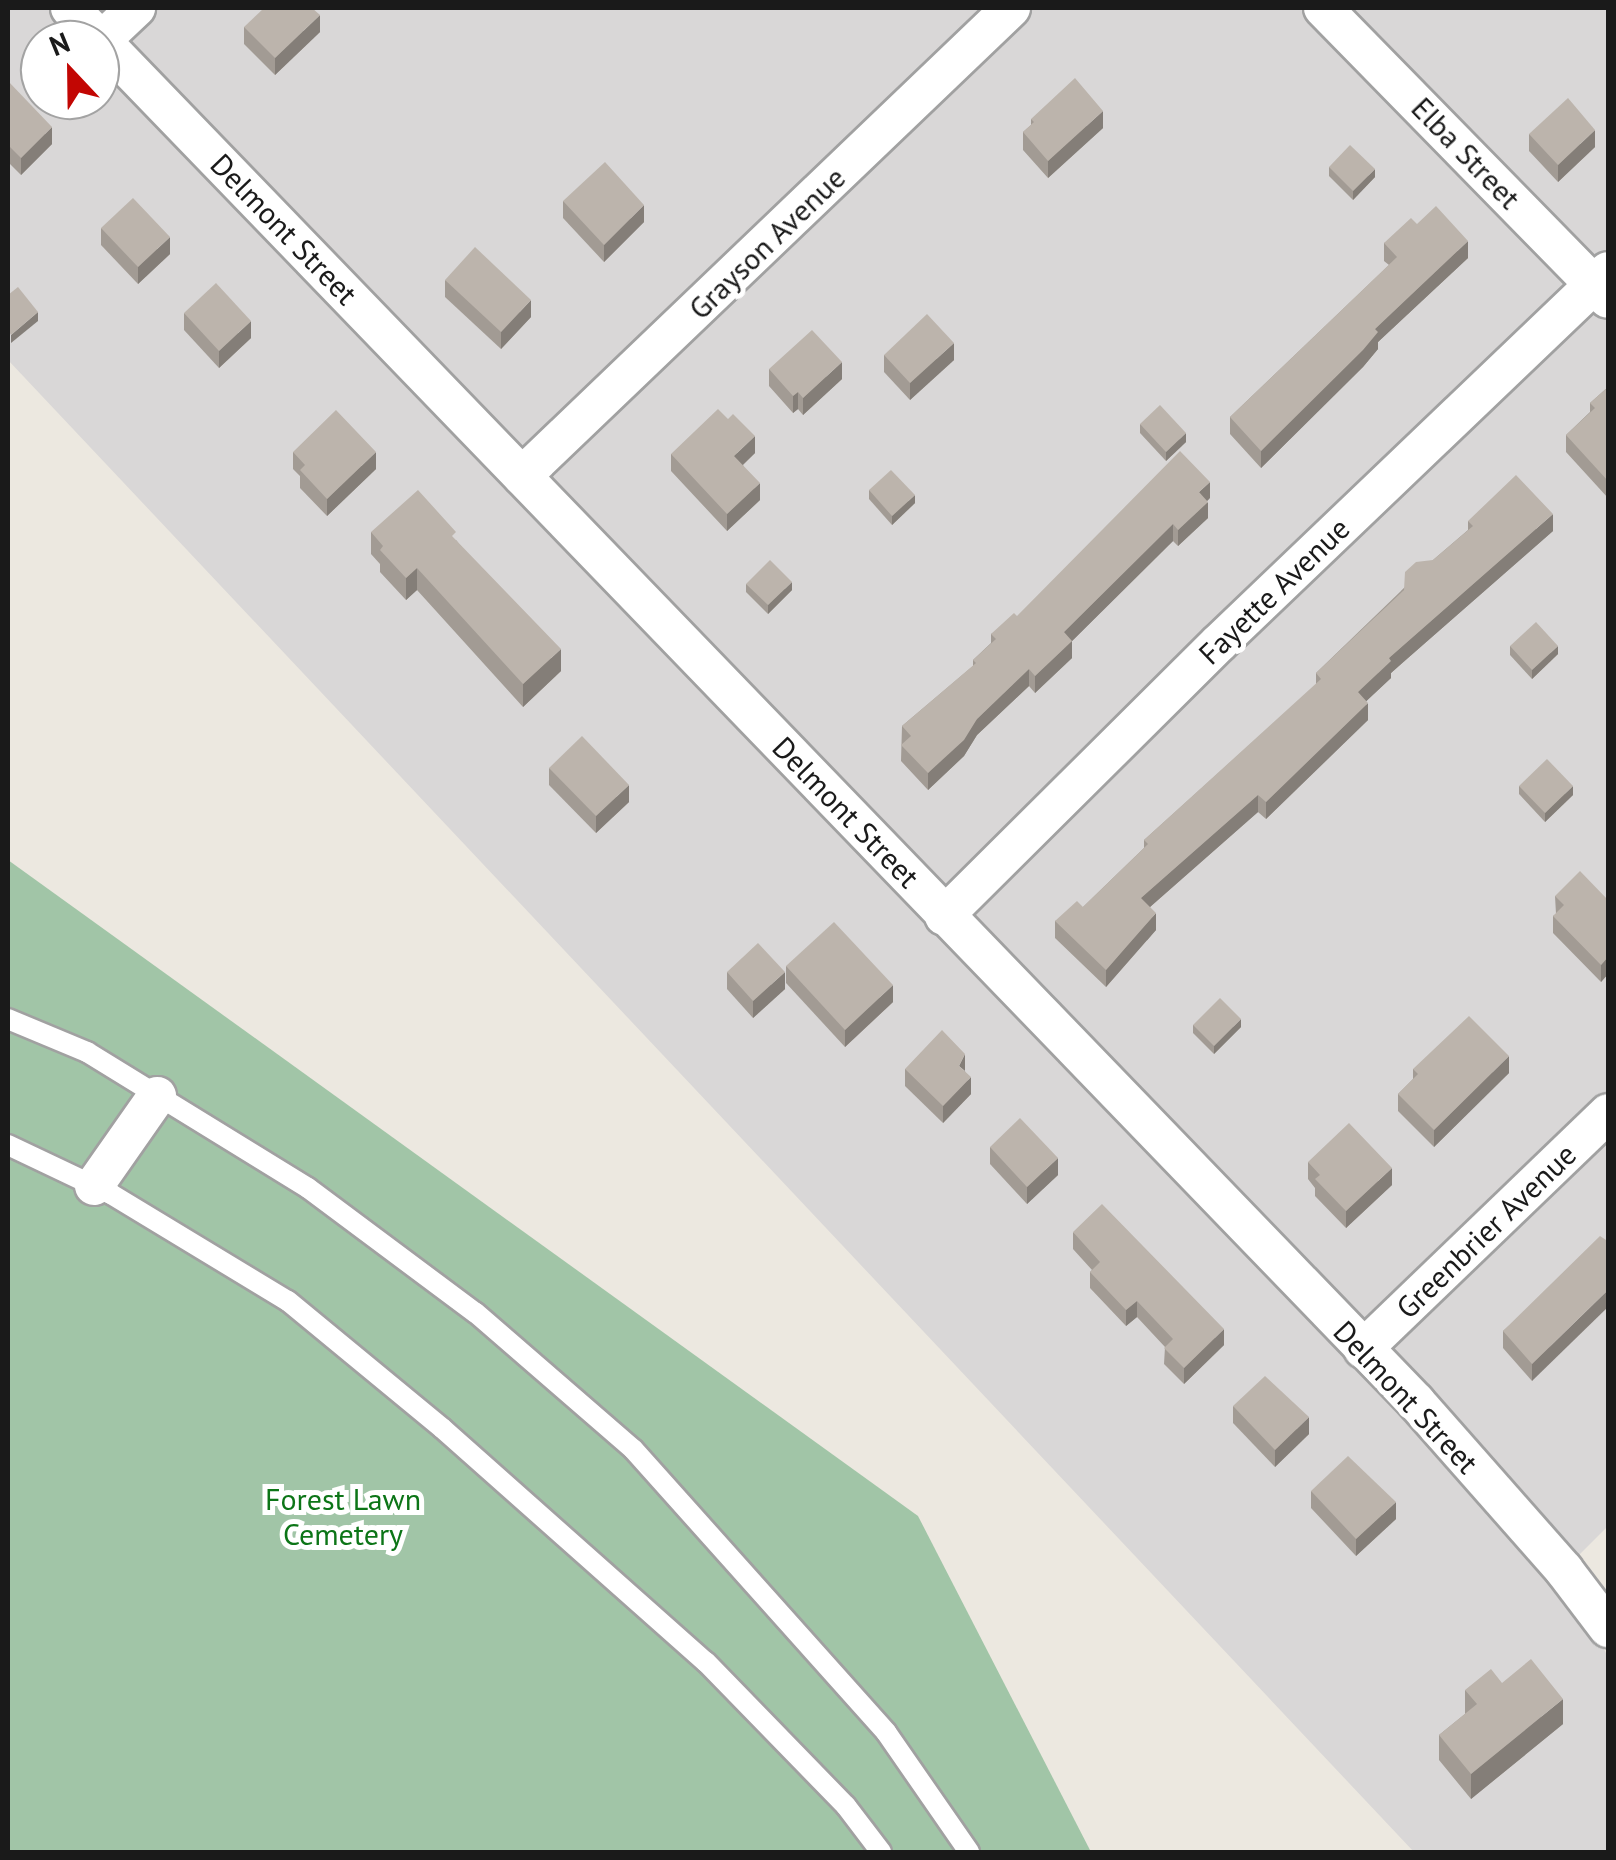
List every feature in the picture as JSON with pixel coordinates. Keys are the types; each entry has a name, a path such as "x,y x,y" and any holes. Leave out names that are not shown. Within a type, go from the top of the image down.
{"street":[{"name":"Grayson Avenue","path":"522,476 1010,8"},
{"name":"Elba Street","path":"1323,8 1604,285"},
{"name":"Delmont Street","path":"120,59 1416,1402 1564,1570 1608,1628"},
{"name":"Fayette Avenue","path":"944,916 1234,629 1604,285"},
{"path":"94,1186 157,1096"},
{"name":"Greenbrier Avenue","path":"1363,1349 1608,1112"}],"lane":[{"path":"8,1019 86,1052 308,1188 476,1313 633,1449 886,1732 970,1852"},
{"path":"8,1145 94,1186 288,1301 442,1428 706,1662 846,1806 882,1852"}],"shaded area":[{"path":"8,8 1608,8 1608,1526 1564,1570 1608,1657 1608,1852 1414,1852 8,360"}],"green space":[{"name":"Forest Lawn Cemetery","path":"8,860 918,1516 1091,1852 8,1852"}],"building":[{"path":"264,8 312,8 320,15 275,58 244,27"},
{"path":"1075,78 1103,111 1048,161 1023,132 1034,122 1031,119"},
{"path":"8,81 20,94 20,120 45,120 52,127 21,158 8,145"},
{"path":"1568,98 1595,130 1558,165 1529,134"},
{"path":"1350,145 1375,169 1353,191 1329,167"},
{"path":"605,162 644,205 604,245 563,201"},
{"path":"133,198 170,237 138,267 101,228"},
{"path":"1436,206 1468,241 1375,329 1378,332 1363,350 1261,451 1230,417 1397,257 1384,243 1411,218 1417,224"},
{"path":"475,247 531,300 501,332 445,280"},
{"path":"216,283 251,321 219,351 184,313"},
{"path":"18,287 38,312 11,335 8,295"},
{"path":"927,314 954,343 910,383 884,355"},
{"path":"812,330 842,362 803,398 798,392 793,396 769,369"},
{"path":"1608,387 1608,481 1566,435 1595,408 1590,403"},
{"path":"1160,405 1186,433 1166,452 1140,424"},
{"path":"718,409 728,419 733,414 755,436 734,456 760,483 727,514 671,454"},
{"path":"336,410 376,452 327,499 300,470 305,465 293,452"},
{"path":"1180,451 1210,482 1199,492 1208,502 1178,530 1173,524 1064,632 1072,641 1035,676 1029,669 928,773 901,745 911,736 902,726 976,663 973,660 996,639 991,634 1014,613 1017,616"},
{"path":"891,470 915,495 892,516 869,490"},
{"path":"1516,475 1553,514 1389,658 1391,661 1358,692 1368,703 1266,802 1258,795 1141,898 1156,913 1106,970 1055,921 1077,901 1083,907 1148,844 1144,840 1321,679 1316,673 1404,590 1405,572 1416,562 1433,560 1473,526 1468,521"},
{"path":"418,490 456,532 452,536 561,649 523,684 417,568 406,578 380,550 383,546 371,532"},
{"path":"770,560 792,582 768,605 746,584"},
{"path":"1536,622 1558,646 1532,670 1510,646"},
{"path":"582,736 629,785 596,816 549,768"},
{"path":"1547,759 1573,786 1545,813 1519,786"},
{"path":"1580,871 1608,900 1608,957 1601,965 1553,916 1564,905 1555,896"},
{"path":"834,922 893,985 845,1030 786,966"},
{"path":"758,943 785,972 753,1001 727,972"},
{"path":"1220,998 1241,1019 1214,1046 1193,1025"},
{"path":"1469,1016 1509,1056 1434,1130 1398,1094 1418,1074 1413,1069"},
{"path":"942,1030 965,1054 959,1066 971,1077 943,1106 905,1069"},
{"path":"1020,1118 1058,1158 1027,1187 990,1147"},
{"path":"1349,1123 1392,1168 1346,1211 1315,1179 1320,1175 1308,1162"},
{"path":"1102,1204 1224,1329 1184,1368 1164,1348 1173,1339 1137,1301 1126,1310 1090,1272 1100,1262 1073,1232"},
{"path":"1600,1236 1606,1240 1608,1237 1608,1290 1532,1364 1503,1331"},
{"path":"1265,1376 1309,1417 1275,1450 1233,1406"},
{"path":"1348,1456 1396,1502 1356,1539 1311,1491"},
{"path":"1531,1659 1563,1699 1471,1774 1439,1735 1477,1704 1465,1690 1491,1669 1502,1683"}]}
